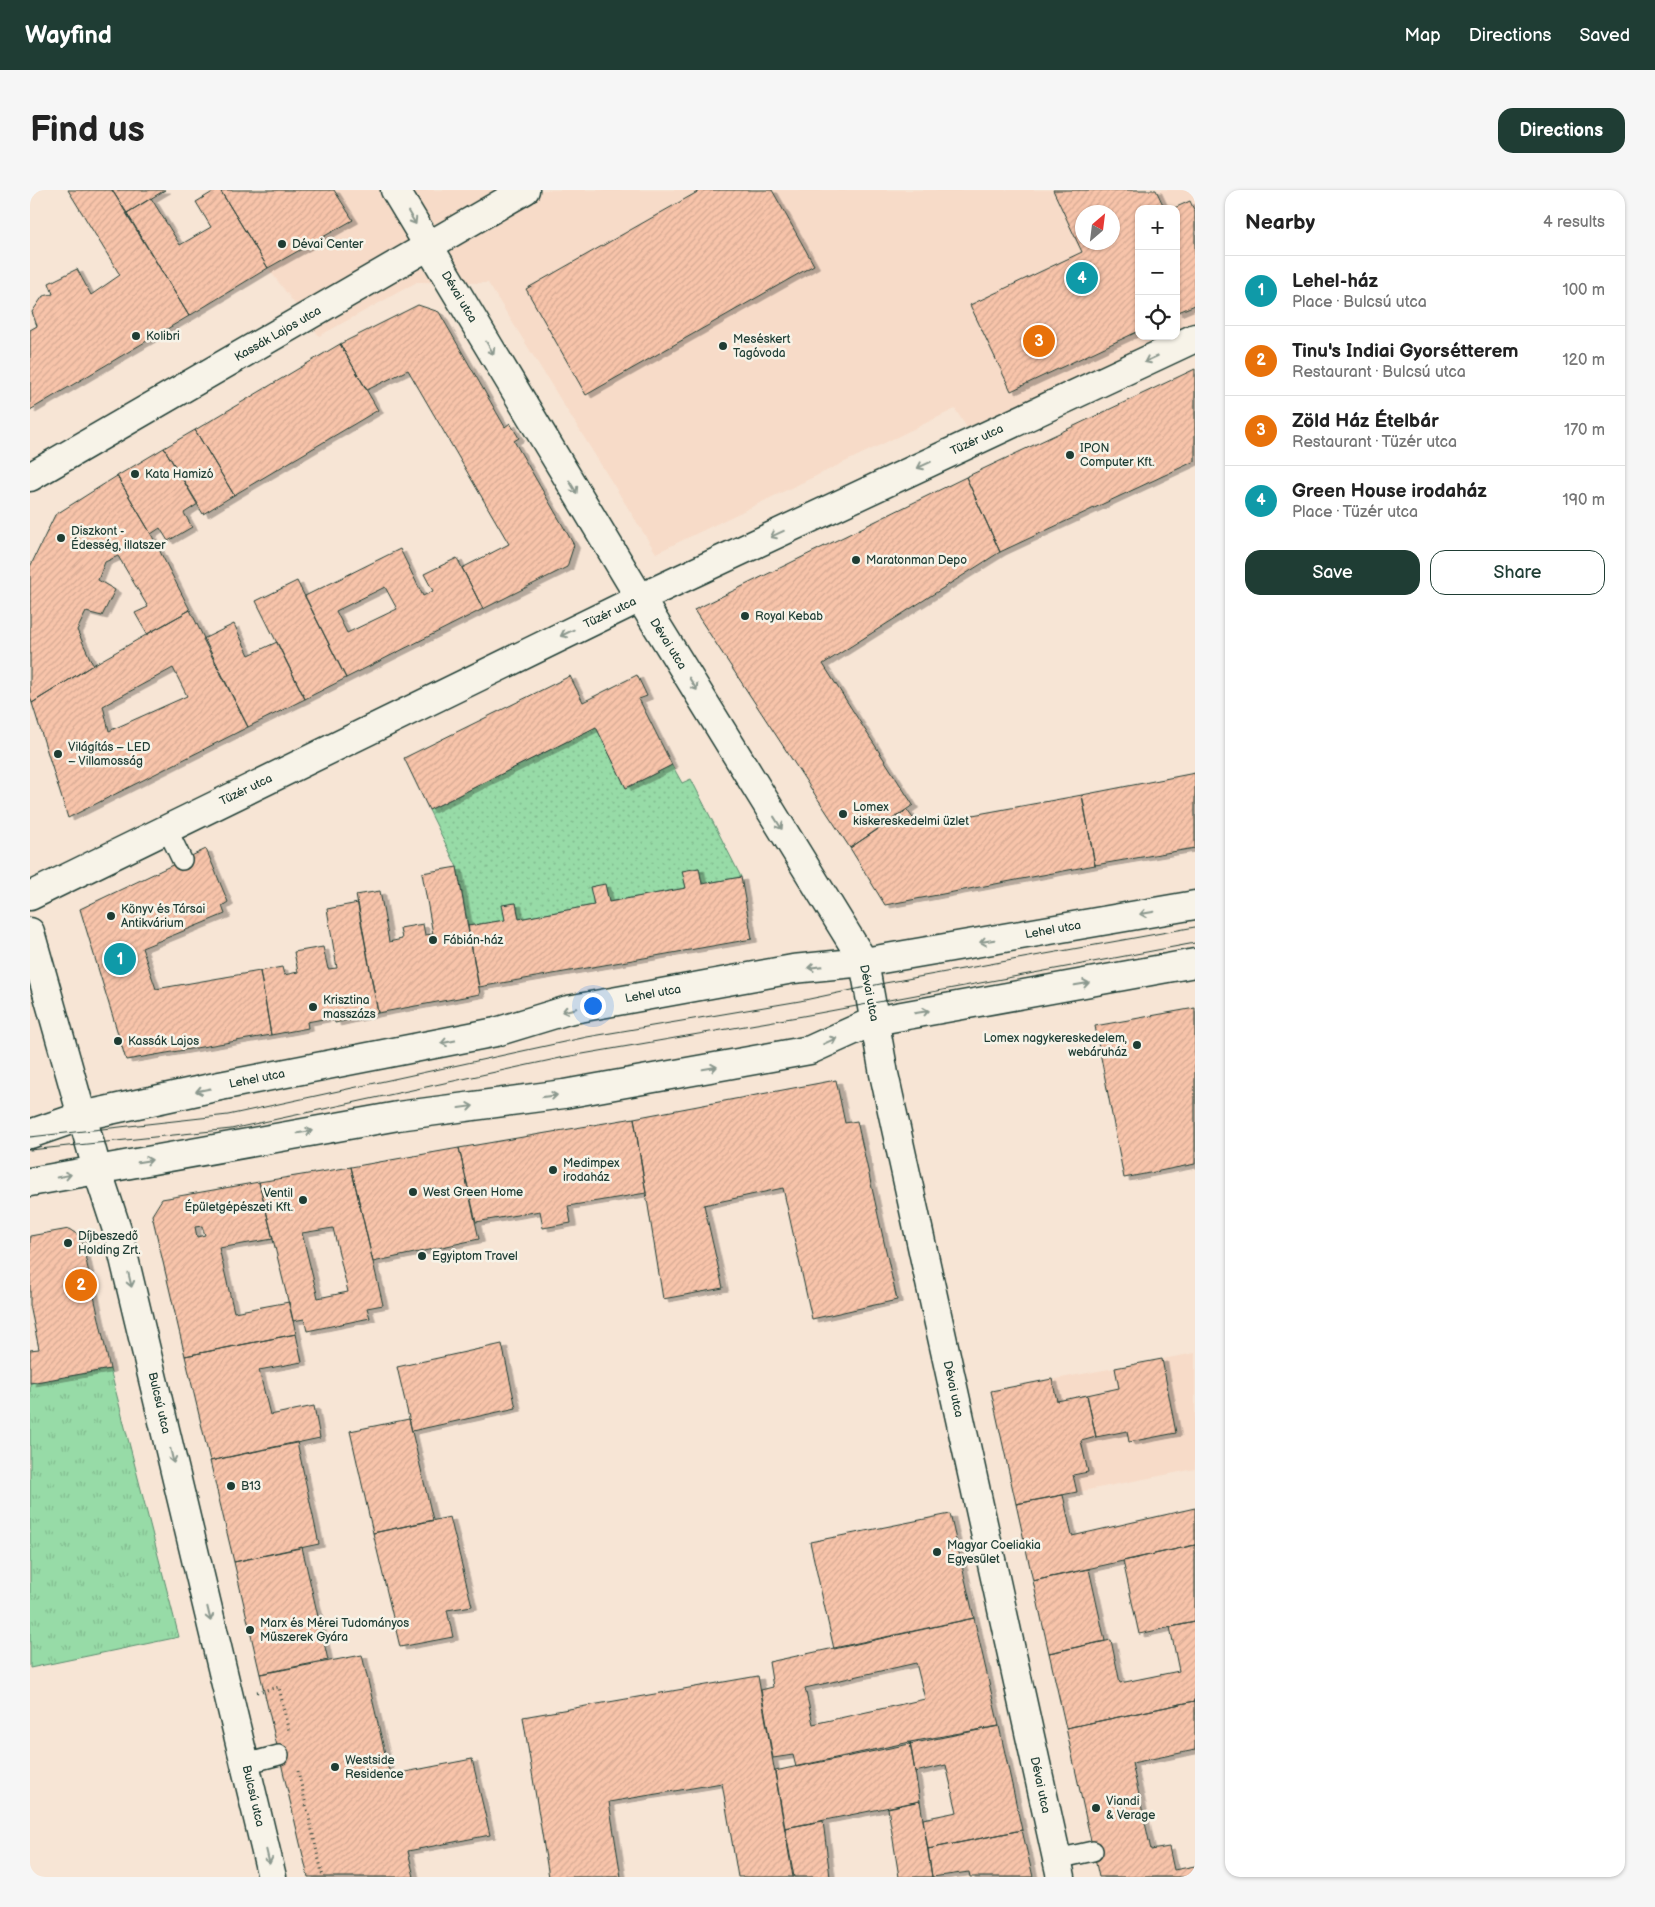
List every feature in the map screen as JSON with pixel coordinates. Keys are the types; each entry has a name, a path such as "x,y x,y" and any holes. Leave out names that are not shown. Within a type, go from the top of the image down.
{"street":[{"name":"Dévai utca","path":"395,190 640,598 864,962 884,1074 1059,1868"},
{"name":"Kassák Lajos utca","path":"30,477 525,190"},
{"name":"Tüzér utca","path":"30,896 640,598 1195,338"},
{"name":"Lehel utca","path":"30,1134 82,1116 210,1088 496,1032 568,1010 793,969 864,962 1195,905"},
{"name":"Bulcsú utca","path":"30,932 97,1169 118,1233 272,1877"},
{"path":"30,1182 398,1116 564,1094 810,1050 874,1021 1195,963"}],"lane":[{"path":"167,829 182,860"},
{"path":"245,1764 279,1754"},
{"path":"1059,1868 1093,1851"}],"shaded area":[{"path":"220,190 1195,190 1195,324 1180,330 1180,205 1135,205 1135,340 1160,340 969,431 955,409 656,553 488,283 417,282 319,336 268,268"},
{"path":"1195,1353 1195,1469 1016,1504 991,1391"}],"green space":[{"path":"596,727 626,788 672,765 682,783 691,779 741,877 702,884 699,868 683,871 686,888 609,902 605,885 591,887 594,905 519,919 516,903 503,905 505,920 468,926 457,867 429,810"},
{"path":"110,1369 179,1637 30,1668 30,1383"}],"building":[{"path":"68,190 112,190 189,316 30,410 30,330 37,326 32,312 43,296 53,294 49,283 77,269 91,295 120,275"},
{"path":"112,190 165,190 127,213"},
{"path":"216,190 220,190 268,268 189,316 127,213 151,198 180,245 211,227 196,202"},
{"name":"Dévai Center","path":"220,190 334,190 353,220 268,268"},
{"path":"701,190 772,190 814,265 586,395 526,289"},
{"path":"1053,190 1156,190 1163,205 1135,205 1135,333 1011,391 970,305 1082,252 1081,250 1120,250 1120,205 1075,205 1075,237"},
{"path":"1190,201 1195,212 1195,305 1180,311 1180,250 1180,205"},
{"path":"418,305 439,312 505,427 510,423 519,438 514,441 574,545 567,567 483,609 462,568 509,544 408,370 367,390 340,344"},
{"path":"340,344 378,410 234,495 195,430"},
{"path":"1195,369 1195,461 1000,552 966,477"},
{"path":"195,430 234,495 203,514 164,448"},
{"path":"164,448 198,504 184,513 192,527 168,541 160,528 151,534 117,476"},
{"path":"117,476 151,534 190,610 147,634 135,613 148,607 118,556 105,562 98,580 115,590 102,616 86,612 77,630 93,665 32,703 30,696 30,567 55,515"},
{"path":"966,477 1000,552 823,664 913,805 850,848 694,610"},
{"path":"400,549 423,596 433,591 424,574 457,558 483,609 346,678 305,596","holes":["385,587 397,609 347,633 336,611"]},
{"path":"297,581 346,678 305,699 256,601"},
{"path":"190,610 248,727 68,818 32,703 93,665","holes":["173,668 187,696 109,731 103,706"]},
{"path":"234,624 249,655 277,642 305,699 248,727 203,639"},
{"path":"637,675 647,696 639,699 672,765 626,788 596,727 429,810 404,758 570,676 583,702"},
{"path":"1195,773 1195,848 1095,865 1082,795"},
{"path":"1082,795 1095,865 885,905 850,848 907,810 918,825"},
{"path":"206,849 228,902 222,906 225,914 142,948 156,989 260,971 271,1035 126,1060 80,909"},
{"name":"Fábián-ház","path":"457,867 480,994 378,1013 356,895 380,891 389,942 402,939 400,928 423,924 425,935 433,934 422,873"},
{"path":"699,868 702,884 741,877 752,939 479,987 468,926 505,920 502,905 516,903 519,919 594,905 590,887 605,884 609,902 686,888 682,871"},
{"path":"358,903 378,1013 335,1023 334,1017 307,1022 308,1028 271,1035 260,971 282,967 284,975 298,972 294,952 323,947 328,969 337,968 327,909"},
{"path":"1195,1008 1195,1164 1124,1178 1095,1026"},
{"path":"836,1080 845,1123 857,1121 897,1300 812,1319 783,1188 704,1205 723,1288 663,1299 634,1118"},
{"name":"Medimpex irodaház","path":"634,1118 646,1193 568,1206 571,1223 543,1228 540,1211 476,1222 459,1148"},
{"name":"West Green Home","path":"459,1148 479,1239 373,1262 351,1167"},
{"path":"351,1167 383,1305 367,1308 370,1318 307,1331 304,1319 293,1321 259,1182","holes":["333,1228 348,1292 318,1298 302,1233"]},
{"path":"259,1182 273,1239 219,1248 234,1312 289,1302 296,1334 185,1356 152,1215 162,1199","holes":["202,1226 205,1235 197,1237 195,1227"]},
{"path":"69,1229 81,1237 110,1369 30,1383 30,1350 39,1349 30,1305 30,1236"},
{"path":"296,1334 302,1362 259,1370 270,1415 314,1406 320,1438 210,1461 185,1356"},
{"path":"502,1344 516,1408 412,1431 397,1367"},
{"path":"1162,1359 1176,1433 1129,1442 1127,1431 1096,1437 1087,1395 1119,1388 1115,1368"},
{"path":"1052,1379 1057,1401 1087,1395 1096,1437 1081,1441 1088,1472 1073,1475 1077,1492 1016,1504 991,1391"},
{"path":"409,1419 433,1520 373,1533 350,1431"},
{"path":"297,1442 319,1544 234,1562 210,1461"},
{"path":"1063,1495 1072,1536 1195,1508 1195,1545 1033,1581 1016,1504"},
{"path":"950,1514 974,1618 834,1649 810,1542"},
{"path":"450,1517 472,1606 447,1610 453,1637 400,1647 373,1533"},
{"path":"1195,1545 1195,1622 1139,1634 1123,1561"},
{"path":"302,1547 328,1660 260,1674 234,1562"},
{"path":"1089,1569 1105,1641 1049,1653 1033,1581"},
{"path":"974,1618 999,1726 796,1767 793,1755 773,1758 761,1690 773,1687 769,1662","holes":["916,1663 925,1699 813,1724 805,1688"]},
{"path":"1195,1622 1195,1701 1066,1728 1049,1653 1111,1640 1120,1683 1179,1671 1170,1627"},
{"name":"Westside Residence","path":"362,1655 390,1775 472,1759 490,1835 408,1851 414,1877 308,1877 260,1674"},
{"path":"758,1676 793,1877 738,1877 722,1783 609,1802 621,1877 549,1877 523,1717"},
{"path":"1195,1701 1195,1750 1132,1763 1151,1850 1169,1847 1174,1870 1195,1866 1195,1877 1099,1877 1066,1728"},
{"path":"999,1726 1022,1830 928,1849 923,1819 957,1812 946,1765 915,1772 910,1742"},
{"path":"910,1742 920,1801 785,1828 775,1771"},
{"path":"920,1801 932,1877 899,1877 888,1808"},
{"path":"823,1821 830,1877 794,1877 785,1828"},
{"path":"1022,1830 1033,1877 970,1877 969,1872 932,1877 928,1849"}],"tram line":[{"path":"30,1137 228,1115 587,1037 800,1001 885,983 1195,927"},
{"path":"30,1150 231,1129 565,1057 803,1016 1195,943"}],"place":[{"name":"Dévai Center","path":"282,244"},
{"name":"Green House irodaház","path":"1082,278"},
{"name":"Kolibri","path":"136,336"},
{"name":"Zöld Ház Ételbár","path":"1039,341"},
{"name":"Meséskert Tagóvoda","path":"723,346"},
{"name":"IPON Computer Kft.","path":"1070,455"},
{"name":"Kata Hamizó","path":"135,474"},
{"name":"Diszkont - Édesség, illatszer","path":"61,538"},
{"name":"Maratonman Depo","path":"856,560"},
{"name":"Royal Kebab","path":"745,616"},
{"name":"Világítás – LED – Villamosság","path":"58,754"},
{"name":"Lomex kiskereskedelmi üzlet","path":"843,814"},
{"name":"Könyv és Társai Antikvárium","path":"111,916"},
{"name":"Fábián-ház","path":"433,940"},
{"name":"Lehel-ház","path":"120,959"},
{"name":"Krisztina masszázs","path":"313,1007"},
{"name":"Kassák Lajos","path":"118,1041"},
{"name":"Lomex nagykereskedelem, webáruház","path":"1137,1045"},
{"name":"Medimpex irodaház","path":"553,1170"},
{"name":"West Green Home","path":"413,1192"},
{"name":"Ventil Épületgépészeti Kft.","path":"303,1200"},
{"name":"Díjbeszedő Holding Zrt.","path":"68,1243"},
{"name":"Egyiptom Travel","path":"422,1256"},
{"name":"Tinu's Indiai Gyorsétterem","path":"81,1285"},
{"name":"B13","path":"231,1486"},
{"name":"Magyar Coeliakia Egyesület","path":"937,1552"},
{"name":"Marx és Mérei Tudományos Műszerek Gyára","path":"250,1630"},
{"name":"Westside Residence","path":"335,1767"},
{"name":"Viandi & Verage","path":"1096,1808"}]}
